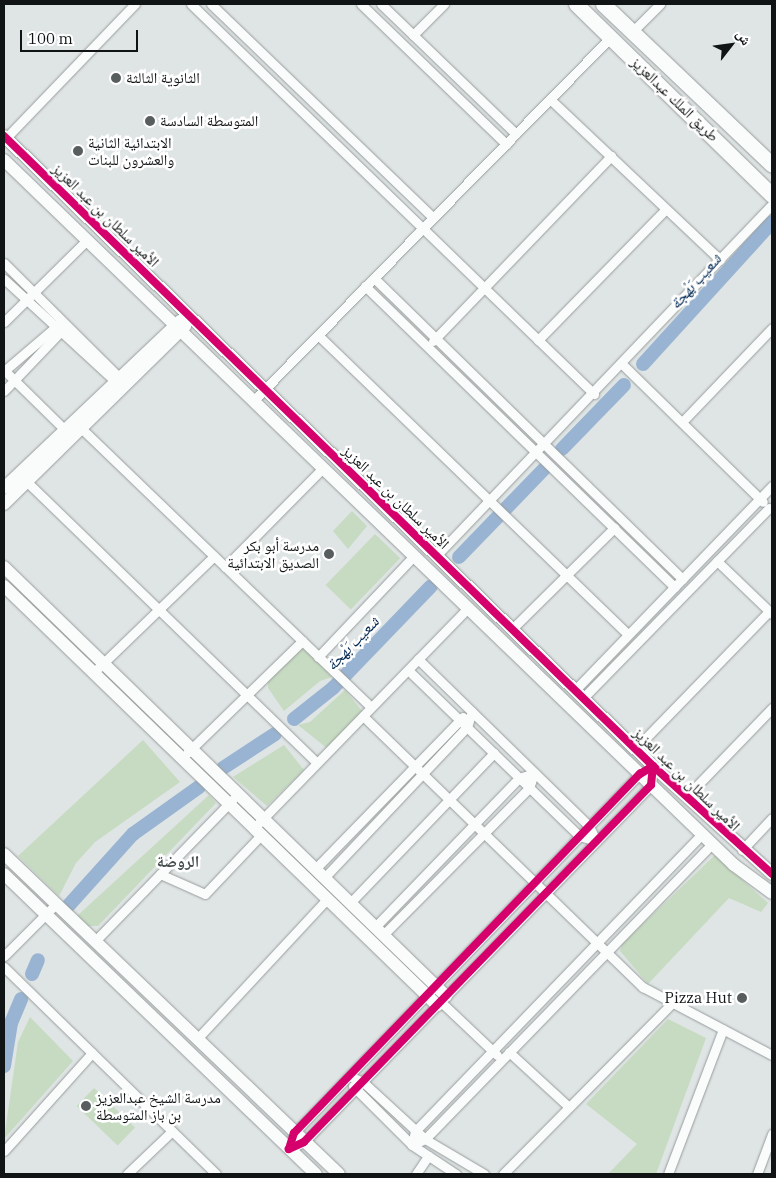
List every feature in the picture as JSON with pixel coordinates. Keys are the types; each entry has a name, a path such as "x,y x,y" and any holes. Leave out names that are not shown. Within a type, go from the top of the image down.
{"highway":[{"name":"طريق الملك عبدالعزيز","path":"576,4 772,195"},
{"name":"طريق الملك عبدالعزيز","path":"603,4 772,165"}],"street":[{"path":"4,140 135,4"},
{"path":"191,4 594,394"},
{"path":"211,4 433,218"},
{"path":"362,4 506,144"},
{"path":"381,4 516,134"},
{"path":"413,35 444,4"},
{"path":"632,32 660,4"},
{"path":"253,400 611,37"},
{"path":"550,99 720,260"},
{"name":"الأمير سلطان بن عبد العزيز","path":"4,140 191,315 653,766 742,850 772,874"},
{"path":"427,346 610,156"},
{"name":"الأمير سلطان بن عبد العزيز","path":"4,160 712,844 772,893"},
{"path":"436,556 493,504 537,453 772,205"},
{"path":"538,340 666,209"},
{"path":"4,322 87,240"},
{"path":"4,263 119,381"},
{"path":"4,278 61,334 119,381"},
{"path":"374,278 682,579"},
{"path":"366,286 675,587"},
{"path":"4,504 22,478 64,429 191,315"},
{"path":"64,323 54,326 4,370 64,429"},
{"path":"4,391 61,334 64,323"},
{"path":"682,422 772,328"},
{"path":"318,335 628,634"},
{"path":"579,694 771,509 622,364"},
{"path":"4,488 22,478 82,428 119,381"},
{"path":"82,428 371,708"},
{"path":"225,567 323,468"},
{"path":"22,478 316,763"},
{"path":"579,694 628,634 772,486"},
{"path":"512,629 614,528"},
{"path":"93,673 214,556"},
{"path":"318,656 414,556"},
{"path":"636,748 770,613 717,561"},
{"path":"4,568 103,664 186,754"},
{"path":"4,586 93,673 186,754 233,799 328,899 431,990"},
{"path":"160,874 205,894 259,827 316,763 468,608"},
{"path":"186,754 302,641"},
{"path":"418,660 589,826 596,841"},
{"path":"408,670 579,836 596,841"},
{"path":"686,797 772,708"},
{"path":"319,874 414,766 459,719 472,712"},
{"path":"319,874 423,774 467,727 472,712"},
{"path":"363,716 535,882 600,941 642,987 772,1055"},
{"path":"350,903 494,753"},
{"path":"289,1149 294,1133 579,836 640,774 653,766"},
{"path":"289,1149 304,1142 651,785 653,766"},
{"path":"379,931 519,778 534,773"},
{"path":"379,931 484,833 529,788 534,773"},
{"path":"95,942 233,799"},
{"path":"742,850 772,818"},
{"path":"259,827 319,874 350,903 379,931 441,1001 502,1060"},
{"path":"412,1145 415,1131 702,834"},
{"path":"412,1145 425,1139 712,844"},
{"path":"4,854 339,1174"},
{"path":"4,874 316,1174"},
{"path":"197,1039 328,899"},
{"path":"4,956 56,904"},
{"path":"4,966 216,1174"},
{"path":"503,1174 672,1003"},
{"path":"668,1174 723,1029"},
{"path":"4,1151 92,1052"},
{"path":"509,1052 569,1107"},
{"path":"350,1076 363,1082 425,1139 484,1174"},
{"path":"350,1076 355,1090 412,1145 456,1174"},
{"path":"127,1174 172,1131"},
{"path":"757,1174 772,1134"},
{"path":"416,1174 428,1156"}],"green space":[{"path":"352,511 367,526 348,549 333,531"},
{"path":"375,534 400,558 351,609 326,585"},
{"path":"303,648 332,677 320,681 284,711 268,688 268,681"},
{"path":"345,690 363,712 328,749 298,725 310,722"},
{"path":"143,740 180,782 95,842 76,863 59,896 18,856"},
{"path":"284,745 304,770 267,806 233,777"},
{"path":"209,795 216,803 98,926 89,926 77,916"},
{"path":"715,855 768,903 761,912 729,898 648,984 620,951 622,944"},
{"path":"30,1017 73,1061 4,1139 18,1042"},
{"path":"668,1019 706,1038 656,1174 608,1174 637,1144 586,1104"},
{"path":"94,1088 135,1128 118,1146 77,1106"}],"waterway":[{"name":"شعيب بَهْجة","path":"643,364 772,222"},
{"name":"شعيب بَهْجة","path":"562,449 624,385"},
{"name":"شعيب بَهْجة","path":"459,557 544,469"},
{"name":"شعيب بَهْجة","path":"294,719 333,688 431,586"},
{"name":"شعيب بَهْجة","path":"223,768 275,734"},
{"name":"شعيب بَهْجة","path":"69,905 133,834 199,787"},
{"name":"شعيب بَهْجة","path":"32,974 38,960"},
{"name":"شعيب بَهْجة","path":"4,1066 11,1023 21,999"}],"cycle path":[{"path":"4,136 653,766 772,874"},
{"path":"653,766 651,785 304,1142 289,1149 294,1133 640,774 653,766"}],"place":[{"name":"الثانوية الثالثة","path":"116,78"},
{"name":"المتوسطة السادسة","path":"150,121"},
{"name":"الابتدائية الثانية والعشرون للبنات","path":"78,151"},
{"name":"مدرسة أبو بكر الصديق الابتدائية","path":"329,554"},
{"name":"Pizza Hut","path":"742,998"},
{"name":"مدرسة الشيخ عبدالعزيز بن باز المتوسطة","path":"86,1106"}],"district":[{"name":"الروضة","path":"178,861"}]}
